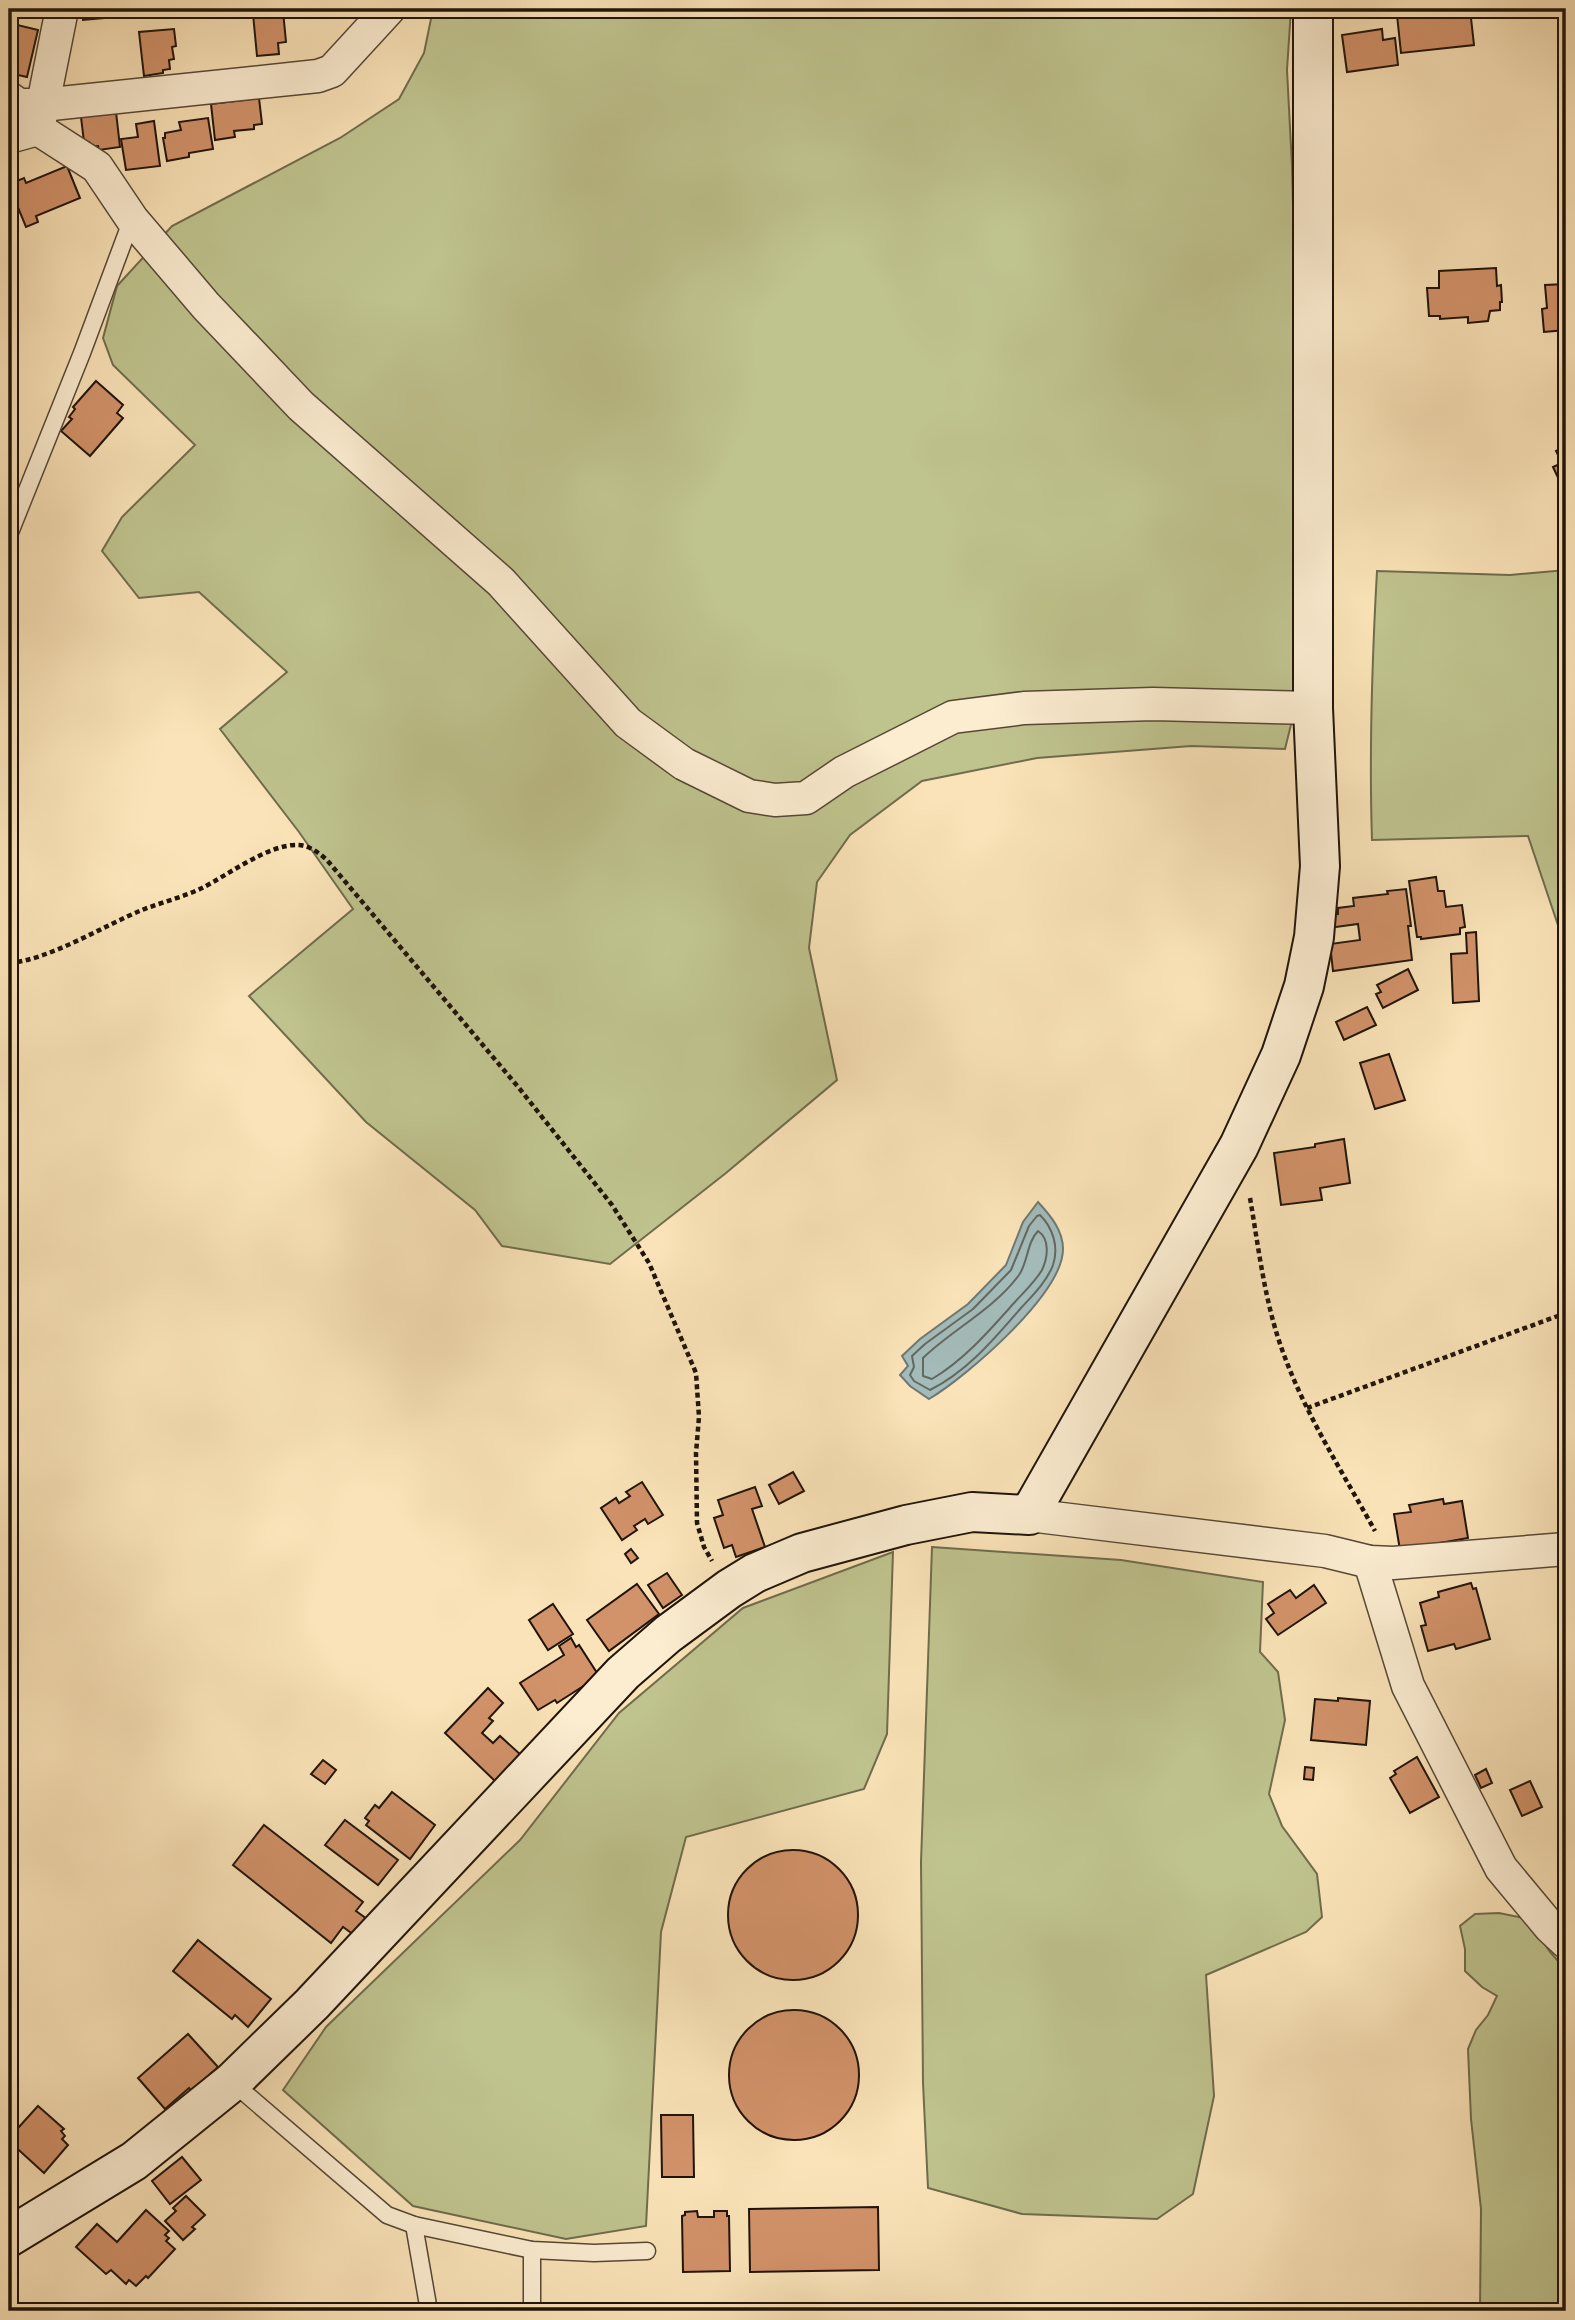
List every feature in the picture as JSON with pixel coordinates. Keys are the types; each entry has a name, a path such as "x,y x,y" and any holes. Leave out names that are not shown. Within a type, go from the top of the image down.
{"street":[{"path":"30,124 62,9"},
{"path":"30,124 318,76 332,71 389,9"},
{"path":"1029,1515 1239,1146 1280,1055 1304,986 1314,937 1320,866 1313,708 1313,9"},
{"path":"9,99 19,105 30,124 97,167 132,219 205,306 301,405 501,582 628,723 684,764 749,796 775,800 806,798 844,772 953,717 1024,708 1153,704 1313,708"},
{"path":"9,2237 134,2161 232,2082 312,2004 623,1673 668,1634 755,1573 802,1553 881,1531 972,1512 1029,1515 1325,1551 1382,1562 1566,1549"},
{"path":"1382,1562 1408,1686 1501,1868 1550,1927 1566,1942"}],"lane":[{"path":"9,535 132,219"},
{"path":"232,2082 387,2215 414,2225 532,2250 594,2253 647,2251"},
{"path":"414,2225 429,2311"},
{"path":"532,2250 532,2311"}],"path":[{"path":"9,962 21,962 143,909 198,890 253,859 279,848 299,845 314,850 327,860 519,1088 611,1205 649,1263 696,1373 699,1417 696,1453 697,1523 704,1547 729,1589"},
{"path":"1239,1146 1268,1301 1283,1354 1382,1562"},
{"path":"1307,1408 1566,1313"}],"green space":[{"path":"433,9 1291,9 1287,70 1292,166 1305,668 1285,749 1191,746 1037,758 922,781 850,835 817,882 809,948 837,1080 726,1173 610,1264 502,1246 475,1210 366,1122 249,996 353,909 299,832 220,729 287,672 199,592 139,598 102,551 122,517 195,445 113,365 103,338 117,286 172,226 340,138 399,99 424,53"},
{"path":"1566,570 1566,949 1528,836 1372,840 1371,773 1377,571 1510,575"},
{"path":"932,1547 1121,1560 1263,1582 1260,1652 1278,1672 1285,1720 1269,1794 1282,1826 1317,1874 1322,1917 1306,1932 1206,1975 1214,2096 1193,2194 1157,2219 1022,2214 928,2188 923,2083 921,1862"},
{"path":"893,1552 887,1734 864,1789 686,1837 661,1932 646,2226 566,2239 413,2206 283,2090 326,2027 520,1840 619,1713 743,1608"},
{"path":"1499,1913 1528,1919 1566,1970 1566,2311 1480,2311 1481,2209 1471,2119 1468,2049 1476,2030 1488,2015 1497,1996 1482,1987 1465,1971 1465,1949 1460,1926 1475,1914"}],"water":[{"path":"1038,1202 1061,1235 1063,1249 1059,1267 1047,1288 1010,1333 966,1373 929,1399 900,1375 908,1366 902,1356 920,1339 968,1304 1006,1265 1023,1222"}],"building":[{"path":"82,9 126,9 126,16 83,20"},
{"path":"128,9 164,9 165,13 129,16"},
{"path":"264,9 283,11 286,42 278,43 279,54 257,56 253,14 265,13"},
{"path":"1415,9 1470,9 1474,45 1401,53 1397,15 1416,13"},
{"path":"9,23 38,30 27,77 9,73"},
{"path":"174,29 176,46 172,47 174,59 169,60 170,69 144,76 139,32"},
{"path":"1382,29 1383,40 1395,38 1398,65 1347,72 1342,35"},
{"path":"259,98 262,124 254,125 254,129 234,131 235,137 215,140 211,104"},
{"path":"116,112 120,147 99,150 98,146 89,147 89,142 84,142 81,117"},
{"path":"208,118 213,149 189,153 189,157 167,161 163,138 165,133 181,130 179,122"},
{"path":"154,121 160,166 126,170 121,139 138,137 136,124"},
{"path":"67,166 80,198 36,216 38,222 26,227 12,193 16,191 12,183 24,178 26,183"},
{"path":"1496,268 1497,286 1501,285 1502,302 1500,310 1490,311 1488,321 1468,323 1468,317 1440,319 1440,316 1429,316 1427,288 1439,288 1439,271"},
{"path":"1566,284 1566,330 1544,332 1542,309 1547,308 1545,285"},
{"path":"96,381 123,405 117,413 123,418 90,456 61,431 72,419 69,417 75,409 73,407"},
{"path":"1566,446 1566,479 1560,482 1553,467 1562,463 1556,451"},
{"path":"1436,877 1438,891 1444,891 1446,907 1462,905 1465,927 1460,928 1460,934 1421,939 1417,937 1409,881"},
{"path":"1406,889 1412,960 1333,971 1330,944 1360,940 1358,924 1329,928 1327,916 1338,914 1338,908 1354,906 1353,898"},
{"path":"1476,932 1479,1001 1453,1003 1451,954 1467,953 1466,933"},
{"path":"1408,969 1418,990 1383,1008 1376,994 1381,992 1377,985"},
{"path":"1367,1007 1376,1025 1344,1040 1336,1022"},
{"path":"1389,1054 1405,1100 1375,1109 1360,1063"},
{"path":"1344,1139 1350,1183 1320,1188 1322,1200 1281,1205 1274,1153 1315,1147 1315,1144"},
{"path":"793,1472 804,1491 779,1504 769,1485"},
{"path":"642,1482 663,1515 648,1524 645,1519 634,1526 637,1530 622,1540 601,1508 616,1498 619,1503 630,1496 626,1492"},
{"path":"755,1487 762,1506 752,1509 765,1547 736,1557 732,1545 724,1548 714,1518 723,1515 718,1500"},
{"path":"1443,1499 1444,1504 1462,1501 1468,1538 1400,1550 1394,1514 1411,1512 1409,1505"},
{"path":"631,1549 638,1558 631,1563 625,1554"},
{"path":"667,1573 682,1595 663,1608 648,1585"},
{"path":"1471,1583 1473,1589 1476,1588 1490,1639 1456,1649 1454,1644 1428,1651 1421,1626 1426,1625 1420,1603 1439,1597 1438,1592"},
{"path":"637,1584 659,1614 609,1651 587,1620"},
{"path":"1314,1585 1326,1603 1278,1635 1266,1619 1274,1613 1268,1604 1290,1590 1296,1598"},
{"path":"553,1604 573,1634 548,1650 529,1620"},
{"path":"571,1638 576,1647 579,1645 599,1676 557,1703 555,1700 538,1710 520,1683 564,1655 559,1646"},
{"path":"488,1688 503,1703 489,1718 493,1721 482,1733 493,1743 500,1736 521,1755 496,1782 445,1733"},
{"path":"1338,1698 1370,1701 1366,1745 1311,1740 1315,1699 1338,1701"},
{"path":"1417,1757 1439,1797 1410,1813 1390,1778 1396,1774 1394,1771"},
{"path":"323,1760 336,1770 325,1784 311,1774"},
{"path":"1305,1767 1314,1768 1313,1780 1304,1779"},
{"path":"1486,1769 1492,1783 1481,1788 1475,1775"},
{"path":"1530,1781 1542,1807 1522,1816 1510,1790"},
{"path":"392,1792 435,1825 410,1859 366,1825 369,1821 365,1818 375,1805 379,1808"},
{"path":"345,1820 398,1860 378,1885 325,1845"},
{"path":"264,1825 363,1902 356,1911 367,1919 354,1935 343,1927 331,1943 233,1865"},
{"path":"793,1850 818,1855 839,1869 853,1890 858,1915 853,1940 839,1961 818,1975 793,1980 768,1975 747,1961 733,1940 728,1915 733,1890 747,1869 768,1855"},
{"path":"198,1940 271,1999 248,2027 235,2015 232,2019 173,1971"},
{"path":"794,2010 819,2015 840,2029 854,2050 859,2075 854,2100 840,2121 819,2135 794,2140 769,2135 748,2121 734,2100 729,2075 734,2050 748,2029 769,2015"},
{"path":"188,2034 218,2067 165,2109 138,2078"},
{"path":"38,2106 64,2129 61,2131 65,2136 62,2139 68,2145 44,2173 9,2141"},
{"path":"661,2115 693,2115 694,2177 662,2177"},
{"path":"182,2157 201,2180 170,2204 152,2181"},
{"path":"186,2196 205,2215 183,2240 165,2221 176,2211 173,2208"},
{"path":"878,2207 879,2270 750,2272 749,2209"},
{"path":"146,2210 169,2231 165,2235 169,2238 166,2241 175,2249 148,2278 146,2276 136,2286 129,2280 126,2284 111,2270 106,2274 76,2247 97,2224 117,2242"},
{"path":"697,2211 698,2217 714,2217 714,2211 727,2211 730,2271 683,2272 682,2216 685,2212"}]}
